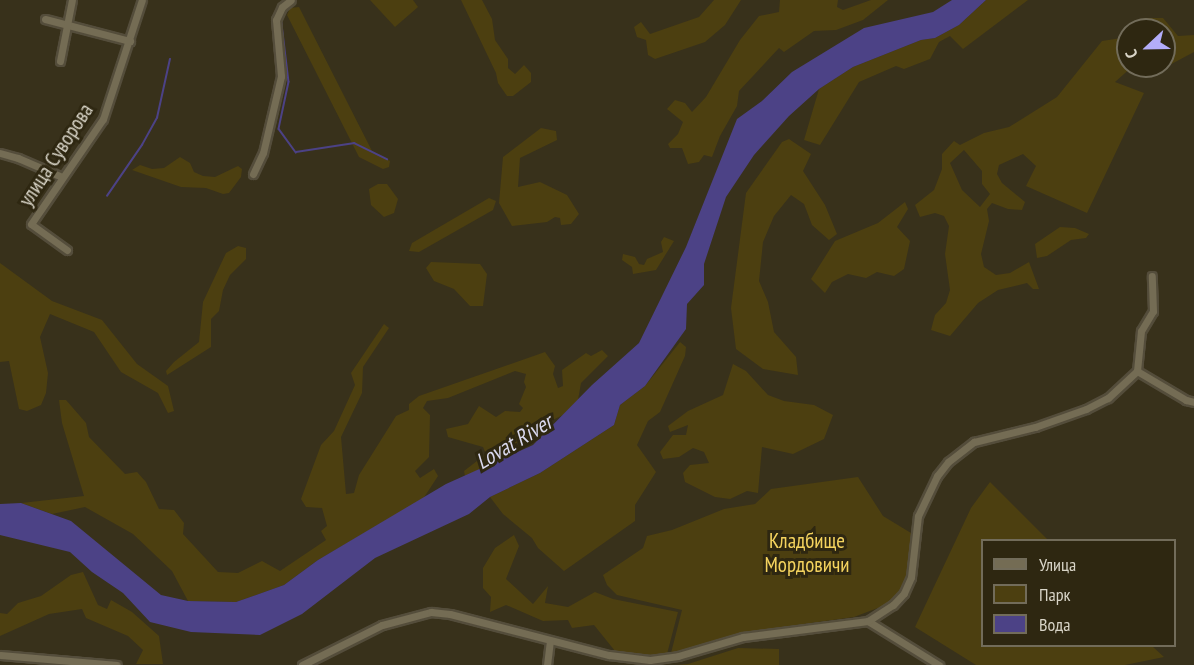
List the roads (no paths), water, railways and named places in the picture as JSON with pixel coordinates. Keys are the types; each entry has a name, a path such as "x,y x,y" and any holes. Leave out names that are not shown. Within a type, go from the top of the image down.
{"street":[{"path":"60,61 72,0"},
{"name":"улица Суворова","path":"67,250 31,224 103,118 142,0"},
{"path":"253,174 263,153 281,76 276,20 280,11 291,0"},
{"path":"45,19 129,41"},
{"path":"0,153 18,158 62,177"},
{"path":"302,665 382,626 431,612 450,614 609,655 650,660 678,656 743,637 868,621 893,605 904,593 911,577 918,516 937,476 960,450 993,435 1035,427 1086,409 1108,398 1137,371 1141,330 1153,310 1152,276"},
{"path":"1137,371 1186,400 1194,402"},
{"path":"868,621 939,665"},
{"path":"547,665 550,641"},
{"path":"6,665 3,655 117,665"}],"water":[{"path":"952,0 986,0 959,25 935,38 921,40 853,67 819,89 789,116 754,155 726,197 704,264 704,285 687,304 686,329 645,386 620,405 614,425 540,473 490,497 469,514 375,558 302,614 260,635 191,632 150,622 123,593 92,572 70,552 0,535 0,504 21,503 71,521 161,595 188,601 236,602 284,585 318,560 446,484 533,445 592,385 639,343 686,247 737,119 762,101 792,72 864,28 933,12"}],"waterway":[{"path":"281,16 289,82 279,129 296,152 354,143 387,159"},
{"path":"107,196 142,145 157,118 170,59"}],"water label":[{"name":"Lovat River","path":"514,442"}],"park label":[{"name":"Кладбище Мордовичи","path":"807,553"}]}
